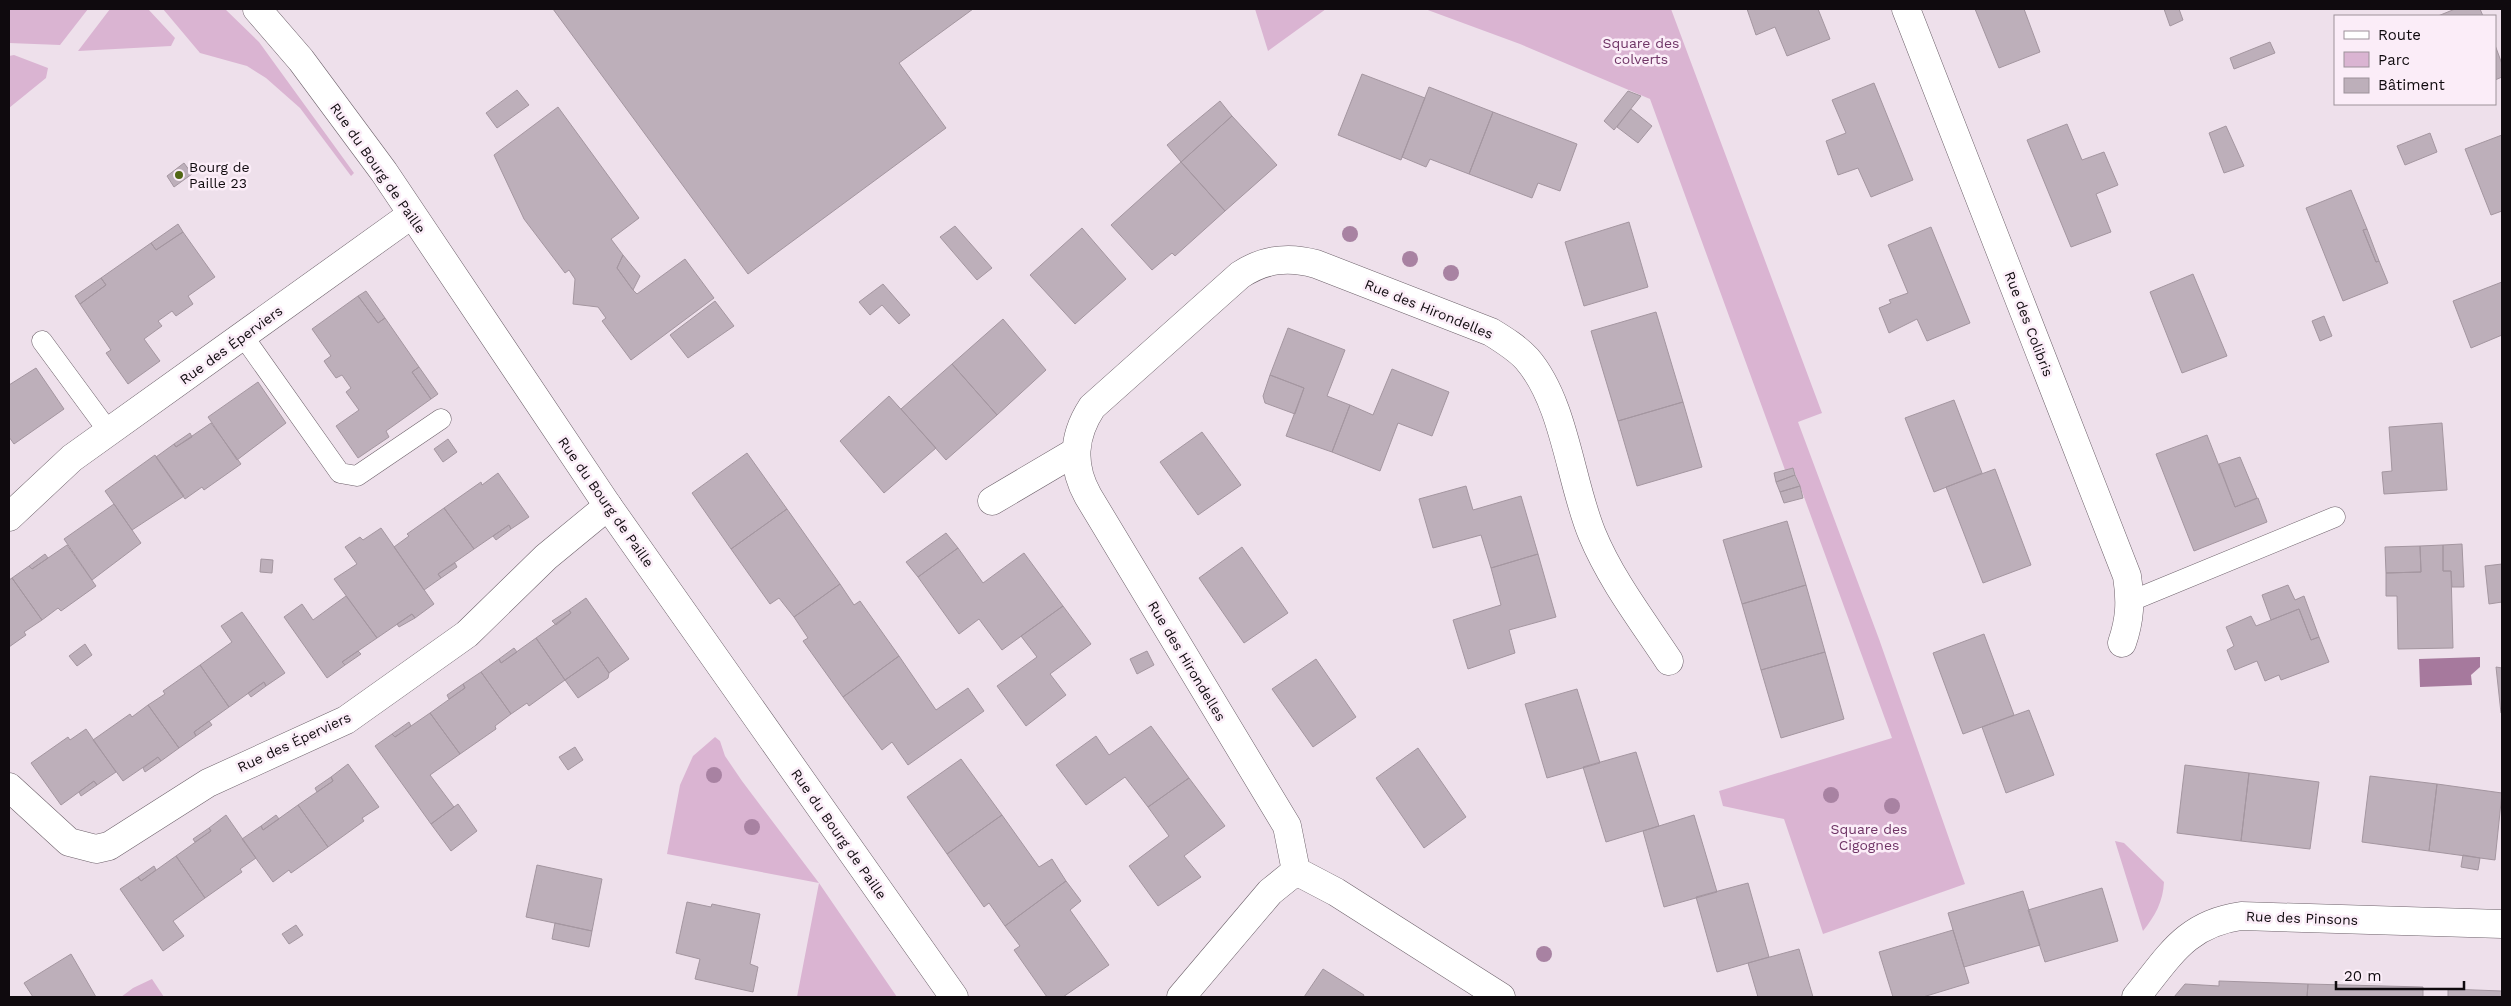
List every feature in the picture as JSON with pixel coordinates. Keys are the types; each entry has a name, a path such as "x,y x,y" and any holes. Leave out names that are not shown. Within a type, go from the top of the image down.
{"street":[{"name":"Rue du Bourg de Paille","path":"258,9 302,60 384,172 411,215 608,506 954,997"},
{"name":"Rue des Colibris","path":"1906,9 2127,576 2131,601 2129,622 2122,643"},
{"name":"Rue des Éperviers","path":"9,517 72,458 411,215"},
{"name":"Rue des Hirondelles","path":"1296,871 1287,826 1088,496 1076,468 1077,436 1083,420 1092,406 1240,275 1253,266 1283,259 1300,259 1316,264 1491,332 1510,344 1527,359 1542,379 1552,402 1592,533 1602,556 1669,661"},
{"path":"992,501 1075,452"},
{"name":"Rue des Éperviers","path":"9,787 68,842 96,849 109,846 208,783 346,720 467,634 546,557 608,506"},
{"path":"1181,997 1270,892 1296,871 1336,892 1501,997"},
{"name":"Rue des Pinsons","path":"2136,997 2192,932 2224,918 2241,916 2502,924"}],"lane":[{"path":"243,336 340,473 357,476 441,419"},
{"path":"42,341 109,432"},
{"path":"2131,601 2335,517"}],"green space":[{"path":"9,9 88,9 60,45 9,43"},
{"path":"110,9 148,9 175,38 171,46 78,51"},
{"path":"163,9 225,9 259,42 354,173 351,176 300,108 266,78 247,66 200,53"},
{"path":"1255,9 1326,9 1268,51"},
{"path":"1425,9 1671,9 1822,413 1798,422 1879,639 1965,884 1823,934 1784,819 1723,806 1719,791 1892,738 1800,486 1793,468 1785,470 1650,99 1520,44"},
{"path":"14,55 48,68 46,78 9,108 9,56"},
{"path":"715,737 720,741 725,756 742,781 819,883 667,854 680,785 693,756"},
{"path":"2115,841 2124,843 2164,882 2158,908 2143,931"},
{"path":"819,883 897,997 797,997"},
{"path":"152,979 164,997 121,997 133,988"}],"shaded area":[{"path":"2480,657 2480,667 2471,675 2472,685 2420,687 2419,659"}],"building":[{"path":"553,9 973,9 899,63 946,128 748,274"},
{"path":"1747,9 1818,9 1830,39 1787,56 1775,27 1756,35"},
{"path":"1975,9 2024,9 2040,52 1999,68"},
{"path":"2164,9 2179,9 2183,20 2170,26"},
{"path":"2455,9 2480,9 2483,15 2440,15"},
{"path":"2270,42 2275,53 2234,69 2230,58"},
{"path":"2496,48 2502,64 2502,77 2496,80"},
{"path":"1362,74 1425,98 1401,160 1338,135"},
{"path":"1874,83 1913,180 1871,197 1858,168 1838,175 1826,141 1846,133 1832,100"},
{"path":"1429,87 1493,112 1469,174 1430,159 1426,167 1402,157"},
{"path":"517,90 529,105 497,128 486,113"},
{"path":"1628,91 1641,96 1614,130 1604,121"},
{"path":"1220,101 1232,116 1181,162 1167,145"},
{"path":"558,107 639,218 611,239 623,255 617,268 633,290 637,294 685,259 714,298 631,360 602,321 606,318 598,307 573,304 575,279 569,270 565,273 524,219 494,155"},
{"path":"1631,109 1652,126 1638,143 1617,127"},
{"path":"1493,112 1577,144 1560,191 1538,183 1532,198 1469,174"},
{"path":"1232,116 1277,165 1225,211 1181,162"},
{"path":"2067,124 2082,160 2104,152 2118,185 2096,194 2111,232 2071,247 2027,140"},
{"path":"2226,126 2244,166 2224,173 2209,133"},
{"path":"2430,133 2437,152 2405,165 2397,146"},
{"path":"2502,135 2502,211 2491,215 2465,149"},
{"path":"1181,162 1225,211 1175,256 1172,253 1152,270 1111,225"},
{"name":"Bourg de Paille 23","path":"184,163 192,174 174,187 167,176"},
{"path":"2351,190 2367,229 2363,230 2376,262 2379,261 2388,283 2343,301 2306,208"},
{"path":"1629,222 1648,287 1584,306 1565,242"},
{"path":"178,224 183,232 156,250 151,243"},
{"path":"955,226 992,268 977,280 940,237"},
{"path":"1931,227 1970,323 1927,341 1917,319 1889,333 1879,308 1891,303 1889,300 1908,293 1888,245"},
{"path":"1082,228 1126,279 1075,324 1030,275"},
{"path":"2367,229 2379,261 2376,262 2363,230"},
{"path":"183,232 215,277 188,296 193,304 176,316 172,311 158,321 162,326 144,339 160,361 128,384 106,353 111,350 80,304 106,285 101,278 151,243 156,250"},
{"path":"623,255 640,276 633,290 617,268"},
{"path":"2193,274 2227,356 2182,373 2150,292"},
{"path":"101,278 106,285 80,304 75,296"},
{"path":"2502,282 2502,335 2471,348 2453,301"},
{"path":"883,284 910,315 899,324 882,305 870,315 859,302"},
{"path":"366,291 385,318 378,323 358,296"},
{"path":"358,296 378,323 385,318 419,367 412,372 431,399 386,431 389,437 358,458 336,426 359,410 346,392 351,388 342,375 336,378 324,361 331,356 312,329"},
{"path":"715,301 734,326 688,358 670,335"},
{"path":"1656,312 1683,402 1618,421 1591,331"},
{"path":"2324,316 2332,336 2320,341 2312,321"},
{"path":"1003,319 1046,370 997,415 952,364"},
{"path":"1288,328 1345,350 1327,396 1350,405 1332,452 1286,436 1304,388 1270,375"},
{"path":"952,364 997,415 946,460 901,409"},
{"path":"419,367 438,394 431,399 412,372"},
{"path":"36,368 64,409 14,444 9,437 9,385"},
{"path":"1392,369 1449,392 1432,436 1398,423 1380,471 1332,452 1350,405 1373,415"},
{"path":"1270,375 1304,388 1295,414 1265,403 1263,396"},
{"path":"258,382 286,423 237,460 208,417"},
{"path":"889,396 936,448 884,493 840,441"},
{"path":"1954,400 1982,473 1934,492 1905,418"},
{"path":"1683,402 1702,467 1637,486 1618,421"},
{"path":"211,423 241,464 204,490 202,487 185,499 156,457 174,444 176,447"},
{"path":"2442,423 2447,490 2384,494 2382,472 2392,471 2389,427"},
{"path":"1202,432 1241,485 1198,515 1160,462"},
{"path":"190,433 192,437 176,447 174,444"},
{"path":"2207,435 2235,507 2258,498 2267,522 2194,551 2156,454"},
{"path":"448,439 457,452 443,462 434,449"},
{"path":"747,453 787,509 731,549 692,493"},
{"path":"155,455 184,496 132,530 105,491"},
{"path":"2240,457 2257,498 2235,507 2219,464"},
{"path":"1793,468 1795,475 1776,482 1774,473"},
{"path":"1995,469 2031,565 1983,583 1946,487"},
{"path":"498,473 529,517 511,529 509,525 474,549 444,508 481,482 482,485"},
{"path":"1795,475 1800,486 1780,492 1776,482"},
{"path":"1466,486 1473,510 1521,496 1538,554 1491,568 1481,535 1433,548 1419,499"},
{"path":"1800,486 1803,498 1784,503 1780,492"},
{"path":"114,504 141,543 92,580 64,539"},
{"path":"444,508 474,549 438,574 441,578 424,590 394,547 409,536 407,534"},
{"path":"787,509 840,584 794,617 779,598 770,604 731,549"},
{"path":"1787,521 1806,585 1742,604 1723,540"},
{"path":"509,525 511,529 496,540 493,536"},
{"path":"381,528 434,604 415,618 412,614 377,638 334,579 357,564 345,547 360,537 363,540"},
{"path":"946,533 958,548 918,577 906,562"},
{"path":"2462,544 2464,587 2452,587 2451,571 2443,571 2443,545"},
{"path":"67,545 96,586 61,611 58,608 42,620 12,578 29,566 32,569"},
{"path":"2443,545 2443,571 2451,571 2453,648 2398,649 2397,596 2386,596 2386,573 2421,572 2420,546"},
{"path":"2420,546 2421,572 2386,573 2385,547"},
{"path":"1242,547 1288,613 1244,643 1199,578"},
{"path":"958,548 983,583 1024,553 1063,606 1002,650 979,619 959,634 918,577"},
{"path":"45,554 48,558 32,569 29,566"},
{"path":"1538,554 1556,617 1509,630 1515,653 1468,669 1453,620 1501,605 1491,568"},
{"path":"261,559 273,560 272,573 260,572"},
{"path":"455,563 457,567 441,578 438,574"},
{"path":"2502,564 2502,602 2489,604 2485,566"},
{"path":"12,578 42,620 24,632 26,635 9,647 9,580"},
{"path":"840,584 854,605 860,601 899,656 843,697 803,641 808,638 794,617"},
{"path":"1806,585 1825,652 1761,670 1742,604"},
{"path":"2288,585 2295,600 2304,596 2319,637 2311,640 2299,609 2271,620 2262,595"},
{"path":"346,596 377,638 342,662 345,665 327,678 284,617 302,604 313,620"},
{"path":"586,598 629,659 609,673 598,657 565,680 536,638 571,613 569,610"},
{"path":"1063,606 1091,644 1050,674 1066,695 1026,726 997,686 1037,657 1021,636"},
{"path":"2299,609 2311,640 2319,637 2329,662 2281,680 2279,675 2265,681 2257,661 2235,670 2227,650 2234,646 2226,627 2251,616 2256,626"},
{"path":"569,610 571,613 556,625 552,621"},
{"path":"242,612 285,673 266,686 264,682 229,707 200,665 232,642 221,626"},
{"path":"412,614 415,618 399,627 397,624"},
{"path":"1984,634 2014,715 1963,734 1933,653"},
{"path":"536,638 565,680 529,706 527,703 511,714 481,672 499,659 501,663"},
{"path":"85,644 92,655 77,666 69,656"},
{"path":"514,648 517,652 501,663 499,659"},
{"path":"358,651 361,654 345,665 342,662"},
{"path":"1147,651 1154,665 1137,674 1130,659"},
{"path":"1825,652 1844,719 1781,738 1761,670"},
{"path":"899,656 936,710 968,688 984,711 908,765 892,742 882,750 843,697"},
{"path":"598,657 609,673 608,678 578,698 565,680"},
{"path":"1316,659 1356,717 1313,747 1272,689"},
{"path":"200,665 229,707 194,732 196,736 179,748 148,705 165,694 163,691"},
{"path":"2496,667 2502,668 2502,714 2501,713"},
{"path":"481,672 511,714 495,726 496,729 460,754 430,713 465,688 463,684"},
{"path":"264,682 266,686 251,697 248,693"},
{"path":"463,684 465,688 449,699 447,695"},
{"path":"1577,689 1600,763 1547,778 1525,704"},
{"path":"148,705 179,748 161,761 158,757 123,781 93,740 130,714 132,717"},
{"path":"2029,710 2054,775 2006,793 1982,727"},
{"path":"430,713 460,754 430,775 454,807 431,824 375,746 392,734 395,737"},
{"path":"209,721 212,725 196,736 194,732"},
{"path":"409,722 411,726 395,737 392,734"},
{"path":"1151,726 1189,778 1148,807 1125,777 1086,805 1056,765 1096,736 1109,755"},
{"path":"86,729 116,772 97,785 94,781 61,805 31,763 68,737 70,740"},
{"path":"575,747 583,760 568,770 559,757"},
{"path":"1418,748 1466,817 1424,848 1376,778"},
{"path":"1636,752 1659,826 1606,842 1583,767"},
{"path":"158,757 161,761 145,772 143,768"},
{"path":"961,759 1002,815 947,854 907,797"},
{"path":"348,764 379,807 362,818 364,821 328,847 298,805 333,781 331,777"},
{"path":"2185,765 2249,773 2241,841 2177,833"},
{"path":"2249,773 2319,782 2310,849 2241,841"},
{"path":"2370,776 2437,784 2429,851 2362,842"},
{"path":"331,777 333,781 317,792 315,788"},
{"path":"1189,778 1225,826 1184,856 1201,877 1158,906 1129,866 1169,836 1148,807"},
{"path":"94,781 97,785 81,796 79,792"},
{"path":"2437,784 2502,793 2495,860 2429,851"},
{"path":"458,804 477,831 451,851 431,824"},
{"path":"298,805 328,847 291,873 289,870 273,882 242,839 261,826 263,830"},
{"path":"226,815 256,858 240,869 242,872 205,898 176,856 211,831 209,828"},
{"path":"276,815 279,819 263,830 261,826"},
{"path":"1002,815 1039,867 1052,859 1066,881 1005,926 989,903 984,907 947,854"},
{"path":"1694,815 1717,892 1664,907 1643,831"},
{"path":"209,828 211,831 195,842 193,839"},
{"path":"2463,855 2480,858 2478,870 2461,867"},
{"path":"176,856 205,898 173,921 184,936 163,951 120,889 138,877 141,881"},
{"path":"537,865 602,879 592,931 526,917"},
{"path":"154,866 156,870 141,881 138,877"},
{"path":"1066,881 1081,901 1070,910 1109,965 1063,997 1047,997 1014,950 1020,946 1005,926"},
{"path":"1748,883 1769,957 1717,972 1696,897"},
{"path":"2102,888 2118,941 2045,962 2028,910"},
{"path":"2023,891 2040,945 1964,967 1948,913"},
{"path":"687,902 711,907 712,904 760,914 750,964 758,967 753,992 695,979 700,959 676,953"},
{"path":"555,923 592,931 589,947 552,939"},
{"path":"296,925 303,935 289,944 282,934"},
{"path":"1953,930 1969,983 1923,997 1893,997 1879,952"},
{"path":"1799,949 1813,997 1758,997 1748,963"},
{"path":"71,954 96,997 33,997 24,983"},
{"path":"1323,969 1364,995 1363,997 1304,997"},
{"path":"2219,981 2308,984 2307,997 2174,997 2185,984 2219,986"},
{"path":"2308,984 2423,987 2423,997 2307,997"},
{"path":"2448,989 2502,991 2502,997 2448,997"}],"place":[{"name":"Bourg de Paille 23","path":"179,175"}],"park label":[{"name":"Square des colverts","path":"1641,52"},
{"name":"Square des Cigognes","path":"1869,838"}]}
